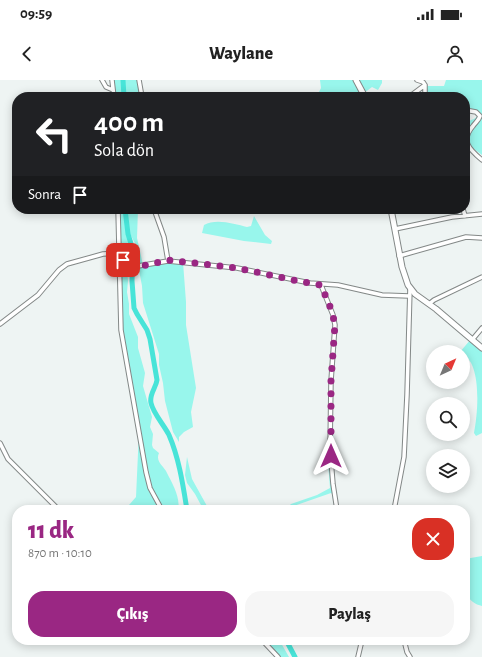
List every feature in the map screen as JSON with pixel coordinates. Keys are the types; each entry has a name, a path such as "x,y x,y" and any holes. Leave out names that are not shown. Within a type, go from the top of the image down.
{"street":[{"path":"102,80 106,87 113,90 112,80"},
{"path":"139,80 141,92"},
{"path":"356,80 362,92"},
{"path":"417,80 423,82 425,85 425,92"},
{"path":"416,92 425,85"},
{"path":"470,111 476,112 480,116 470,130"},
{"path":"470,150 482,160"},
{"path":"118,214 119,300 123,342 146,472 150,488 159,505"},
{"path":"156,214 164,237 168,260"},
{"path":"392,214 399,256 404,276 410,288 415,294 482,348"},
{"path":"394,229 482,214"},
{"path":"399,256 466,237 482,238"},
{"path":"119,253 122,255 125,264 130,266 138,266 168,260 237,268 321,285 338,284 382,295 409,296"},
{"path":"0,324 38,295 59,270 67,264 96,255 119,253"},
{"path":"429,304 434,300 482,276"},
{"path":"321,285 331,309 335,324 331,381 330,453 337,505"},
{"path":"395,505 404,457 410,288"},
{"path":"472,340 482,328"},
{"path":"0,443 8,459 54,505"},
{"path":"267,645 278,657"},
{"path":"358,657 361,645"},
{"path":"405,645 410,657"}],"shaded area":[{"path":"112,80 139,80 141,92 113,92"},
{"path":"320,80 382,80 378,90 372,87 365,92 319,92 321,88"},
{"path":"446,80 482,80 482,155 474,149 471,151 470,150 470,120 479,115 470,112 470,92 425,92 426,86 444,86"},
{"path":"118,214 138,214 137,238 143,265 160,261 183,262 186,325 196,388 191,412 193,427 179,437 179,442 173,432 165,401 159,365 159,354 143,303 142,286 136,263 136,245 130,234 126,235 131,246 127,270 129,314 138,337 138,348 145,373 143,386 152,417 150,427 153,434 152,445 153,448 159,453 158,459 166,470 176,491 179,505 129,505 136,497 139,431 121,330"},
{"path":"254,216 265,235 272,241 271,244 244,241 202,233 204,225 214,222 226,222 247,227 251,226"},
{"path":"471,339 482,348 482,433 476,436 474,433 477,414 476,379 470,362 470,345 466,345"},
{"path":"331,408 333,426 334,483 338,505 334,505 331,493 297,505 290,505 317,495 330,488 328,463 329,415"},
{"path":"187,457 192,479 206,505 201,505 187,483 185,475"},
{"path":"482,556 482,606 474,603 470,599 470,558"},
{"path":"267,645 282,645 289,657 278,657"}],"waterway":[{"path":"123,80 124,92"},
{"path":"126,214 128,234 133,250 132,281 134,308 147,330 150,339 157,380 151,397 151,403 154,411 169,435 180,472 186,505"},
{"path":"289,645 295,657"}],"route":[{"path":"123,260 126,265 130,266 148,265 168,260 237,268 321,285 331,309 335,324 331,381 331,456"}]}
